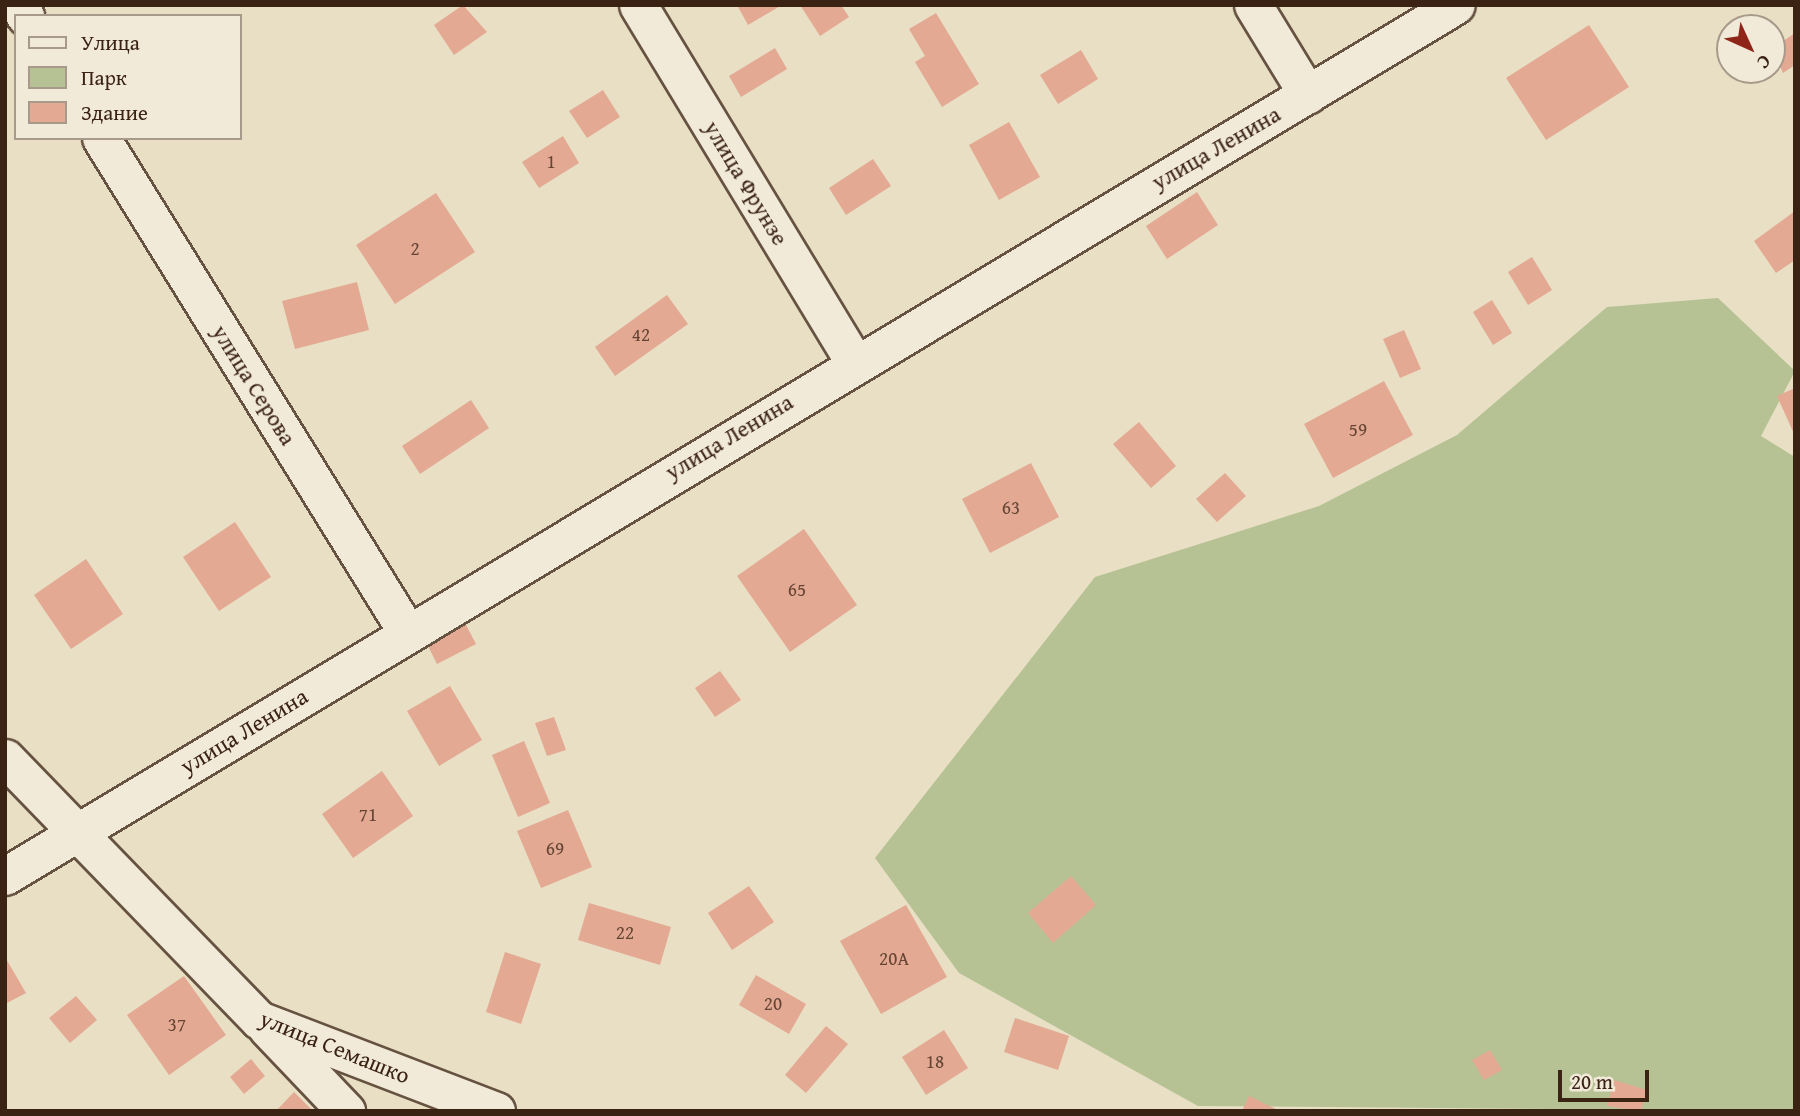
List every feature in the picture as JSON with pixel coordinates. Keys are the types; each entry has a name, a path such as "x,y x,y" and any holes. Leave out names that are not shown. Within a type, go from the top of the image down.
{"street":[{"name":"улица Фрунзе","path":"638,5 854,361"},
{"path":"1253,5 1308,95"},
{"name":"улица Ленина","path":"5,876 854,361 1308,95 1456,5"},
{"name":"улица Серова","path":"102,140 407,632"},
{"name":"улица Семашко","path":"5,758 259,1020 496,1111"},
{"path":"259,1020 346,1111"}],"green space":[{"path":"1718,298 1795,371 1761,436 1795,457 1795,1111 1198,1106 959,973 875,858 1095,577 1319,506 1457,435 1607,307"}],"building":[{"path":"463,5 487,32 454,55 434,25"},
{"path":"737,5 782,5 748,25"},
{"path":"800,5 841,5 849,17 820,36"},
{"path":"936,13 979,84 942,107 915,62 925,56 909,29"},
{"path":"1589,25 1629,87 1546,140 1506,78"},
{"path":"1795,33 1795,65 1786,71 1786,39"},
{"path":"775,48 787,69 741,97 729,76"},
{"path":"1081,50 1098,79 1058,104 1040,75"},
{"path":"603,90 620,117 587,138 569,111"},
{"path":"1009,122 1040,177 999,200 969,145"},
{"path":"563,136 579,163 539,188 522,162"},
{"path":"873,159 891,186 846,215 829,188"},
{"path":"1197,192 1218,225 1167,259 1146,226"},
{"path":"436,193 475,252 395,304 356,245"},
{"path":"1795,211 1795,260 1776,273 1754,241"},
{"path":"1532,257 1552,290 1528,305 1508,272"},
{"path":"357,282 369,330 295,349 282,301"},
{"path":"667,295 688,324 615,376 595,347"},
{"path":"1492,300 1512,333 1493,345 1473,312"},
{"path":"1404,330 1421,369 1400,378 1383,339"},
{"path":"1384,381 1413,435 1333,478 1304,424"},
{"path":"1795,388 1795,436 1777,396"},
{"path":"471,400 489,428 420,474 402,446"},
{"path":"1139,422 1176,466 1151,488 1113,444"},
{"path":"1031,463 1059,517 990,553 962,499"},
{"path":"1225,473 1246,496 1217,522 1196,499"},
{"path":"235,522 271,577 219,611 183,557"},
{"path":"804,529 857,605 790,652 737,576"},
{"path":"86,559 123,614 71,649 34,595"},
{"path":"465,623 476,644 437,664 427,644"},
{"path":"720,671 741,700 715,717 695,688"},
{"path":"450,686 482,740 439,766 407,711"},
{"path":"554,717 566,750 547,756 535,723"},
{"path":"524,741 550,803 518,817 492,755"},
{"path":"382,771 413,816 353,858 322,814"},
{"path":"568,810 592,867 541,888 517,831"},
{"path":"1071,876 1096,905 1053,943 1028,913"},
{"path":"749,886 774,922 732,950 708,913"},
{"path":"589,903 671,927 660,965 578,940"},
{"path":"906,905 947,977 881,1014 840,941"},
{"path":"505,952 541,964 521,1024 486,1012"},
{"path":"5,957 26,993 5,1004"},
{"path":"756,975 806,1004 789,1034 739,1005"},
{"path":"184,976 226,1035 169,1075 127,1015"},
{"path":"76,996 97,1020 70,1043 49,1018"},
{"path":"1015,1018 1069,1036 1058,1070 1004,1052"},
{"path":"826,1026 848,1044 806,1093 785,1075"},
{"path":"944,1030 968,1068 926,1095 902,1057"},
{"path":"1490,1050 1502,1070 1484,1080 1472,1060"},
{"path":"251,1059 265,1076 244,1094 230,1077"},
{"path":"1614,1080 1647,1090 1641,1111 1607,1106"},
{"path":"294,1092 313,1111 276,1111"},
{"path":"1249,1096 1280,1111 1242,1111"}]}
